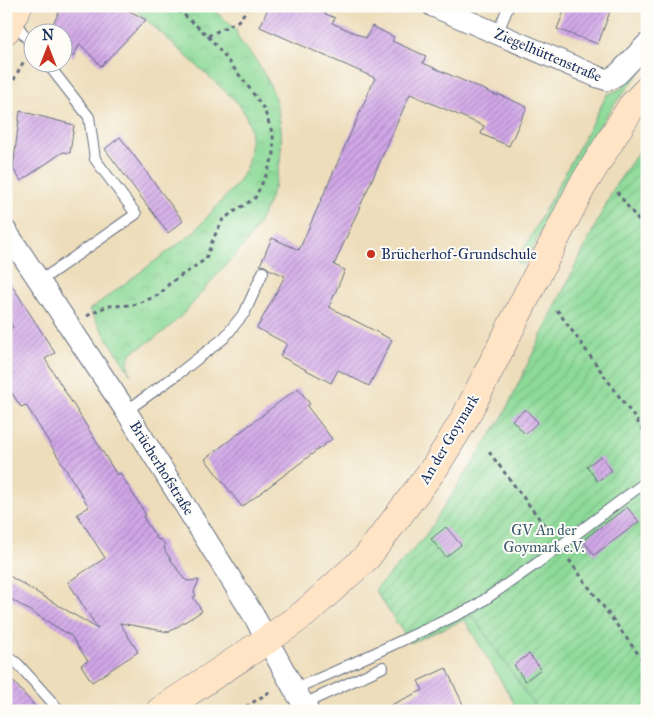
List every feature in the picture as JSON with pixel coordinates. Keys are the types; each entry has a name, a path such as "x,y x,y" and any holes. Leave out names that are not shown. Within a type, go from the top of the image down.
{"main road":[{"name":"An der Goymark","path":"160,711 267,640 309,609 367,557 435,467 466,418 582,188 632,106 647,90"}],"street":[{"name":"Ziegelhüttenstraße","path":"433,6 608,80 618,74 647,44"},
{"name":"Brücherhofstraße","path":"6,231 126,411 244,600 302,701"}],"lane":[{"path":"497,34 507,10"},
{"path":"12,19 22,32"},
{"path":"40,281 136,214 94,159 89,116 54,72"},
{"path":"126,411 224,338 245,312 263,272"},
{"path":"302,701 334,672 474,607 536,564 647,481"},
{"path":"6,654 18,664 60,711"},
{"path":"302,701 383,667"}],"path":[{"path":"70,327 107,306 133,305 160,294 170,283 206,259 223,218 255,198 267,174 274,154 273,135 264,109 208,36 183,14 170,6"},
{"path":"208,36 238,21 250,6"},
{"path":"617,192 647,232"},
{"path":"558,310 647,435"},
{"path":"239,711 265,694"}],"green space":[{"path":"131,6 209,6 236,30 241,42 254,58 272,90 279,117 282,145 275,185 253,233 195,301 174,322 163,332 132,352 128,364 131,375 89,310 192,234 236,185 248,163 251,138 250,126 238,103"},
{"path":"647,60 647,64 606,116 583,152 524,265 517,262 607,95 622,88"},
{"name":"GV An der Goymark e.V.","path":"647,140 647,711 538,711 473,616 410,643 375,590 423,539 503,416 615,186"},
{"path":"473,616 538,711 519,711 464,619"}],"building":[{"path":"62,6 121,6 146,20 101,66 80,44 73,57 72,22 54,22"},
{"path":"269,6 294,6 307,12 310,7 335,18 332,23 366,38 372,26 394,37 392,41 426,56 423,63 527,107 509,146 481,134 484,126 410,94 334,265 345,270 329,307 392,340 369,386 338,370 331,383 280,356 287,344 257,328 285,276 260,265 272,238 299,250 375,78 260,27"},
{"path":"566,6 612,6 598,44 557,29"},
{"path":"20,111 74,125 70,153 63,152 21,181 13,169"},
{"path":"120,137 183,221 168,233 105,149"},
{"path":"6,276 55,353 45,359 117,475 120,473 146,515 143,517 157,539 164,543 165,551 184,579 187,581 199,580 194,592 196,596 193,597 202,611 169,632 120,623 138,652 92,682 81,665 88,661 71,636 6,596 6,574 98,629 68,582 105,558 77,514 89,507 26,405 21,407 6,384 6,331 13,327 6,315"},
{"path":"298,388 310,404 307,406 332,439 242,507 205,459"},
{"path":"525,409 538,422 525,434 512,420"},
{"path":"601,456 612,471 597,481 587,466"},
{"path":"627,507 639,522 594,555 583,540"},
{"path":"446,527 461,545 446,557 431,539"},
{"path":"529,654 541,669 525,681 514,665"},
{"path":"446,668 466,711 378,711 423,690 418,681"},
{"path":"6,673 39,711 12,711 6,704"}],"place":[{"name":"Brücherhof-Grundschule","path":"371,254"}]}
